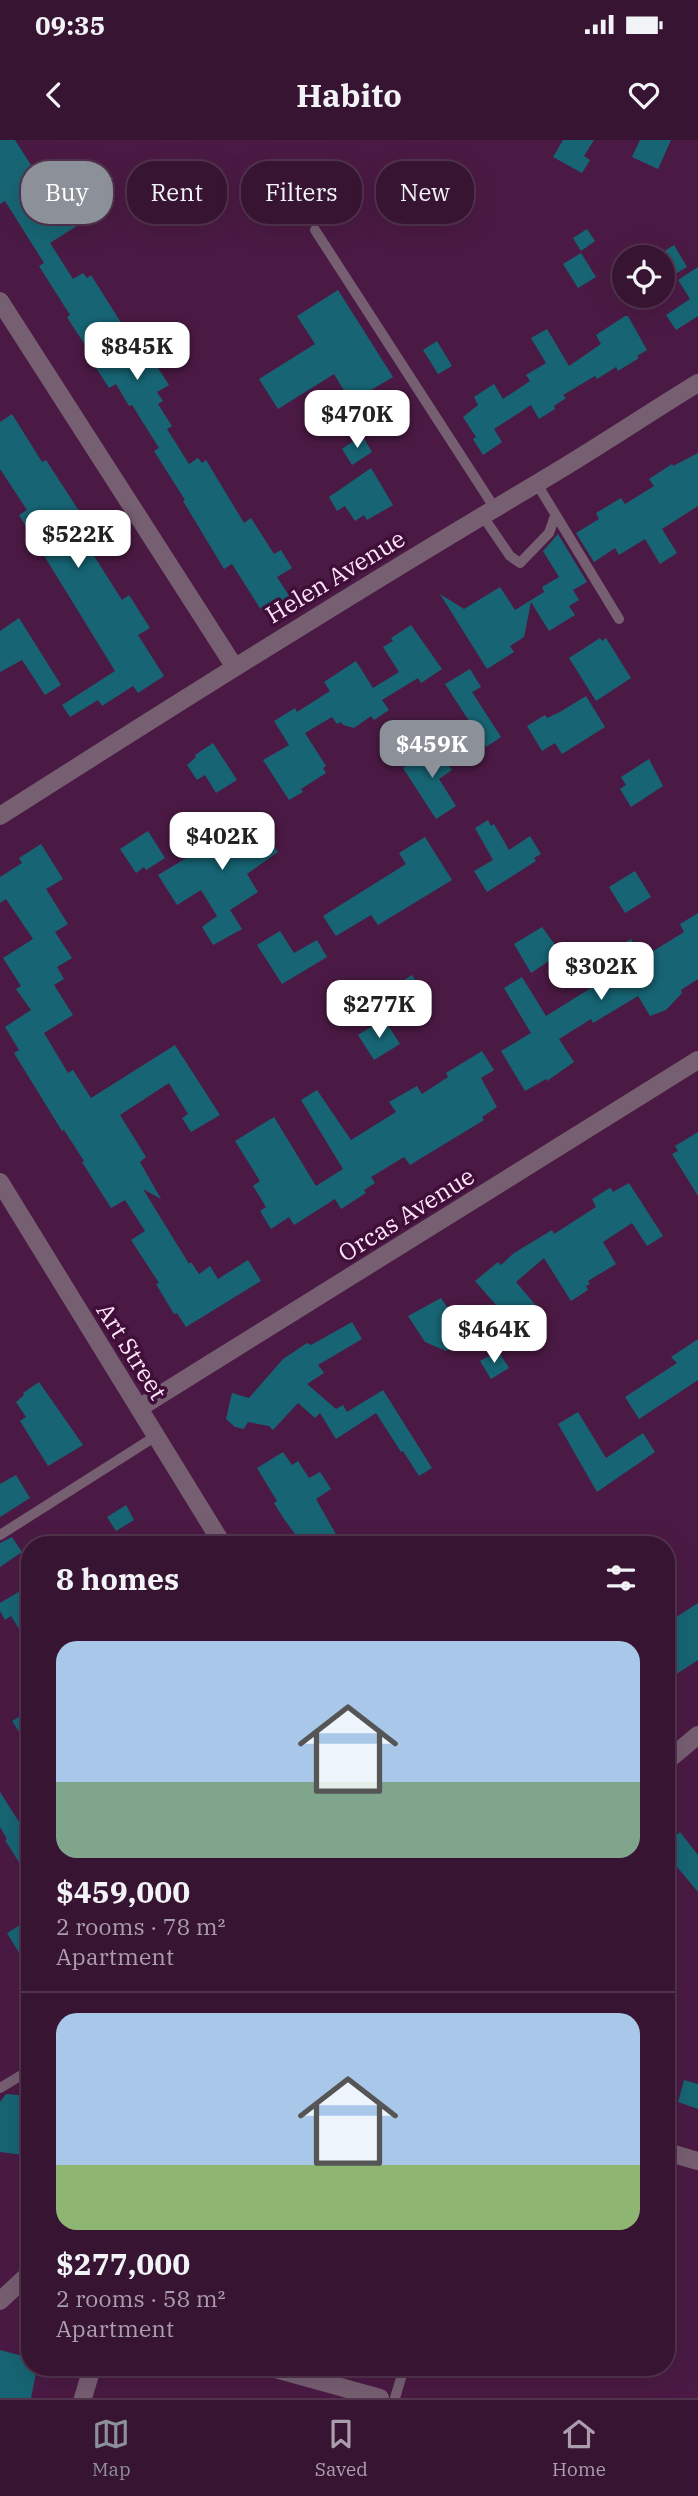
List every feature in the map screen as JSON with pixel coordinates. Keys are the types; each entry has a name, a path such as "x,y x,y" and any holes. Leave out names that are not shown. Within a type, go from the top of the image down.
{"street":[{"path":"0,301 234,666"},
{"name":"Helen Avenue","path":"0,816 234,666 537,484 698,383"},
{"name":"Orcas Avenue","path":"139,1408 698,1060"},
{"name":"Art Street","path":"0,1182 217,1536"},
{"path":"675,1754 698,1735"},
{"path":"675,2154 698,2161"},
{"path":"0,2301 21,2281"},
{"path":"83,2398 90,2376"},
{"path":"301,2376 380,2398"}],"lane":[{"path":"315,230 488,511 510,556 520,562 549,533 555,516"},
{"path":"537,484 619,619"},
{"path":"0,1535 156,1436"},
{"path":"0,2088 21,2075"},
{"path":"395,2398 402,2376"}],"building":[{"path":"0,140 15,140 28,161 21,161 21,224 80,224 50,243 73,279 83,273 87,278 91,275 132,340 137,337 147,351 169,385 157,392 163,401 158,404 172,426 167,429 189,464 198,458 202,463 206,460 244,523 251,518 274,554 281,550 292,568 277,577 290,597 263,613 232,564 224,569 154,451 159,448 116,384 109,388 67,317 70,315 39,266 44,263 5,201 0,204"},
{"path":"563,140 594,140 584,156 590,160 582,173 553,157"},
{"path":"640,140 671,140 658,169 632,157"},
{"path":"587,229 595,241 581,251 573,238"},
{"path":"675,247 687,267 675,274"},
{"path":"581,253 596,277 578,288 563,264"},
{"path":"698,267 698,316 676,330 666,315 690,299 678,280"},
{"path":"338,290 393,377 351,402 334,374 278,409 259,379 315,344 297,316"},
{"path":"628,316 647,350 637,356 639,358 618,371 616,367 597,379 595,376 563,395 566,398 554,406 555,409 539,419 531,405 494,429 502,442 483,455 473,439 476,437 463,417 478,405 474,397 494,384 503,399 530,381 526,375 546,363 531,338 547,329 569,366 601,344 596,335"},
{"path":"437,341 452,366 438,374 423,350"},
{"path":"12,414 42,462 46,460 94,534 84,540 122,600 129,595 150,628 138,635 164,676 138,693 133,686 102,706 98,700 70,717 62,705 115,671 19,515 27,510 0,469 0,422"},
{"path":"362,435 372,452 352,465 342,449"},
{"path":"698,453 698,506 662,529 677,553 660,564 645,539 619,555 615,548 594,562 576,533 599,519 596,513 621,498 625,504 654,486 649,479 672,464 673,466"},
{"path":"371,468 393,505 367,520 364,515 355,521 345,506 337,511 329,497"},
{"path":"558,534 587,582 573,590 579,600 569,606 575,615 549,631 531,602 524,637 510,646 514,652 487,669 440,594 464,609 500,587 515,610 544,592 542,587 559,577 543,551"},
{"path":"19,618 61,685 45,695 22,660 0,672 0,631"},
{"path":"411,625 442,669 421,683 418,678 382,700 389,710 374,720 371,716 354,728 341,722 337,724 332,717 305,733 326,766 323,768 326,773 289,800 263,760 289,745 274,721 295,708 297,712 330,691 324,682 356,661 373,688 399,672 383,647 393,641 391,638"},
{"path":"600,638 602,641 606,638 631,678 596,701 569,658"},
{"path":"470,669 481,687 472,692 501,737 486,747 445,684"},
{"path":"586,696 605,727 562,754 555,743 542,751 527,726 545,715 547,718 560,712"},
{"path":"213,743 237,780 216,793 205,775 197,780 187,765 195,755"},
{"path":"440,744 452,764 449,766 452,770 439,779 456,806 436,819 403,768"},
{"path":"649,759 663,786 631,807 620,789 626,785 621,777"},
{"path":"252,812 278,852 247,874 258,892 230,910 242,929 213,945 202,927 217,916 201,890 177,905 158,875 203,848 200,843 203,841 198,834 219,820 225,829"},
{"path":"488,820 491,826 494,824 509,850 530,836 541,854 534,858 536,861 487,892 474,871 493,860 475,828"},
{"path":"148,831 165,858 136,873 120,849"},
{"path":"425,837 452,880 378,925 371,915 336,936 323,916 406,864 399,853"},
{"path":"41,844 63,879 46,889 68,924 55,932 72,958 57,967 64,979 54,985 73,1015 44,1033 68,1073 73,1070 91,1098 175,1045 220,1115 191,1132 182,1118 188,1114 169,1083 120,1115 146,1157 140,1162 161,1199 143,1189 189,1264 191,1262 199,1274 210,1266 218,1279 248,1260 261,1281 186,1327 177,1313 174,1314 156,1284 159,1283 131,1240 145,1231 125,1200 111,1208 14,1053 19,1050 5,1027 31,1010 16,989 21,986 3,958 33,939 6,899 0,903 0,877 22,863 19,858"},
{"path":"635,871 651,897 625,913 609,887"},
{"path":"698,913 698,979 681,990 682,993 666,1010 650,1016 638,996 593,1023 591,1019 559,1039 574,1062 547,1081 546,1079 525,1091 501,1051 531,1033 504,988 522,977 546,1016 623,968 612,950 631,939 642,958 684,932 680,924"},
{"path":"542,927 561,953 531,973 514,944"},
{"path":"280,931 294,953 317,940 327,957 282,984 257,945"},
{"path":"412,975 431,1005 401,1023 383,994"},
{"path":"384,1019 400,1044 374,1060 358,1035"},
{"path":"482,1051 494,1070 481,1078 497,1107 482,1117 484,1120 410,1165 404,1157 371,1177 375,1183 364,1190 366,1193 341,1209 335,1199 294,1225 289,1217 271,1229 260,1211 266,1207 253,1186 260,1181 235,1141 274,1117 316,1186 343,1169 301,1100 317,1090 351,1140 396,1112 389,1102 417,1086 422,1094 448,1077 446,1073"},
{"path":"698,1132 698,1196 672,1154 678,1151 675,1146"},
{"path":"629,1183 663,1236 647,1246 632,1223 603,1242 616,1264 588,1281 588,1290 571,1301 544,1258 516,1282 538,1308 516,1328 475,1281 498,1262 501,1265 514,1253 552,1230 554,1234 596,1207 592,1199 608,1189 611,1188 613,1192"},
{"path":"441,1298 459,1325 455,1332 461,1342 446,1351 425,1342 408,1316"},
{"path":"352,1322 362,1339 318,1365 324,1373 307,1384 336,1409 343,1405 347,1412 383,1390 432,1468 419,1476 376,1413 336,1439 320,1413 315,1418 298,1403 273,1430 269,1426 248,1422 244,1429 235,1427 226,1419 232,1393 249,1398 283,1359 307,1343 311,1345"},
{"path":"698,1339 698,1380 639,1419 625,1397 677,1363 671,1357"},
{"path":"498,1351 509,1368 491,1379 480,1361"},
{"path":"39,1382 83,1445 48,1466 20,1421 26,1417 16,1402 23,1393"},
{"path":"578,1412 606,1458 643,1433 655,1452 597,1492 558,1424"},
{"path":"283,1452 292,1465 298,1461 309,1478 320,1472 331,1489 316,1499 337,1536 296,1536 274,1503 277,1501 257,1468"},
{"path":"16,1475 30,1498 0,1517 0,1484"},
{"path":"126,1505 134,1520 116,1531 107,1517"},
{"path":"12,1537 21,1553 0,1567 0,1543"},
{"path":"20,1591 21,1632 11,1616 5,1620 0,1611 0,1603"},
{"path":"698,1603 698,1660 675,1675 675,1618"},
{"path":"21,1716 21,1735 12,1721"},
{"path":"0,1792 21,1825 21,1866 5,1840 7,1839 0,1827"},
{"path":"680,1832 698,1855 698,1892 675,1865 675,1836"},
{"path":"21,1924 21,1956 7,1933"},
{"path":"684,2080 698,2084 698,2109 678,2102"},
{"path":"6,2094 21,2095 21,2155 0,2152 0,2102"},
{"path":"0,2350 21,2356 21,2376 35,2376 31,2398 0,2398"}]}
